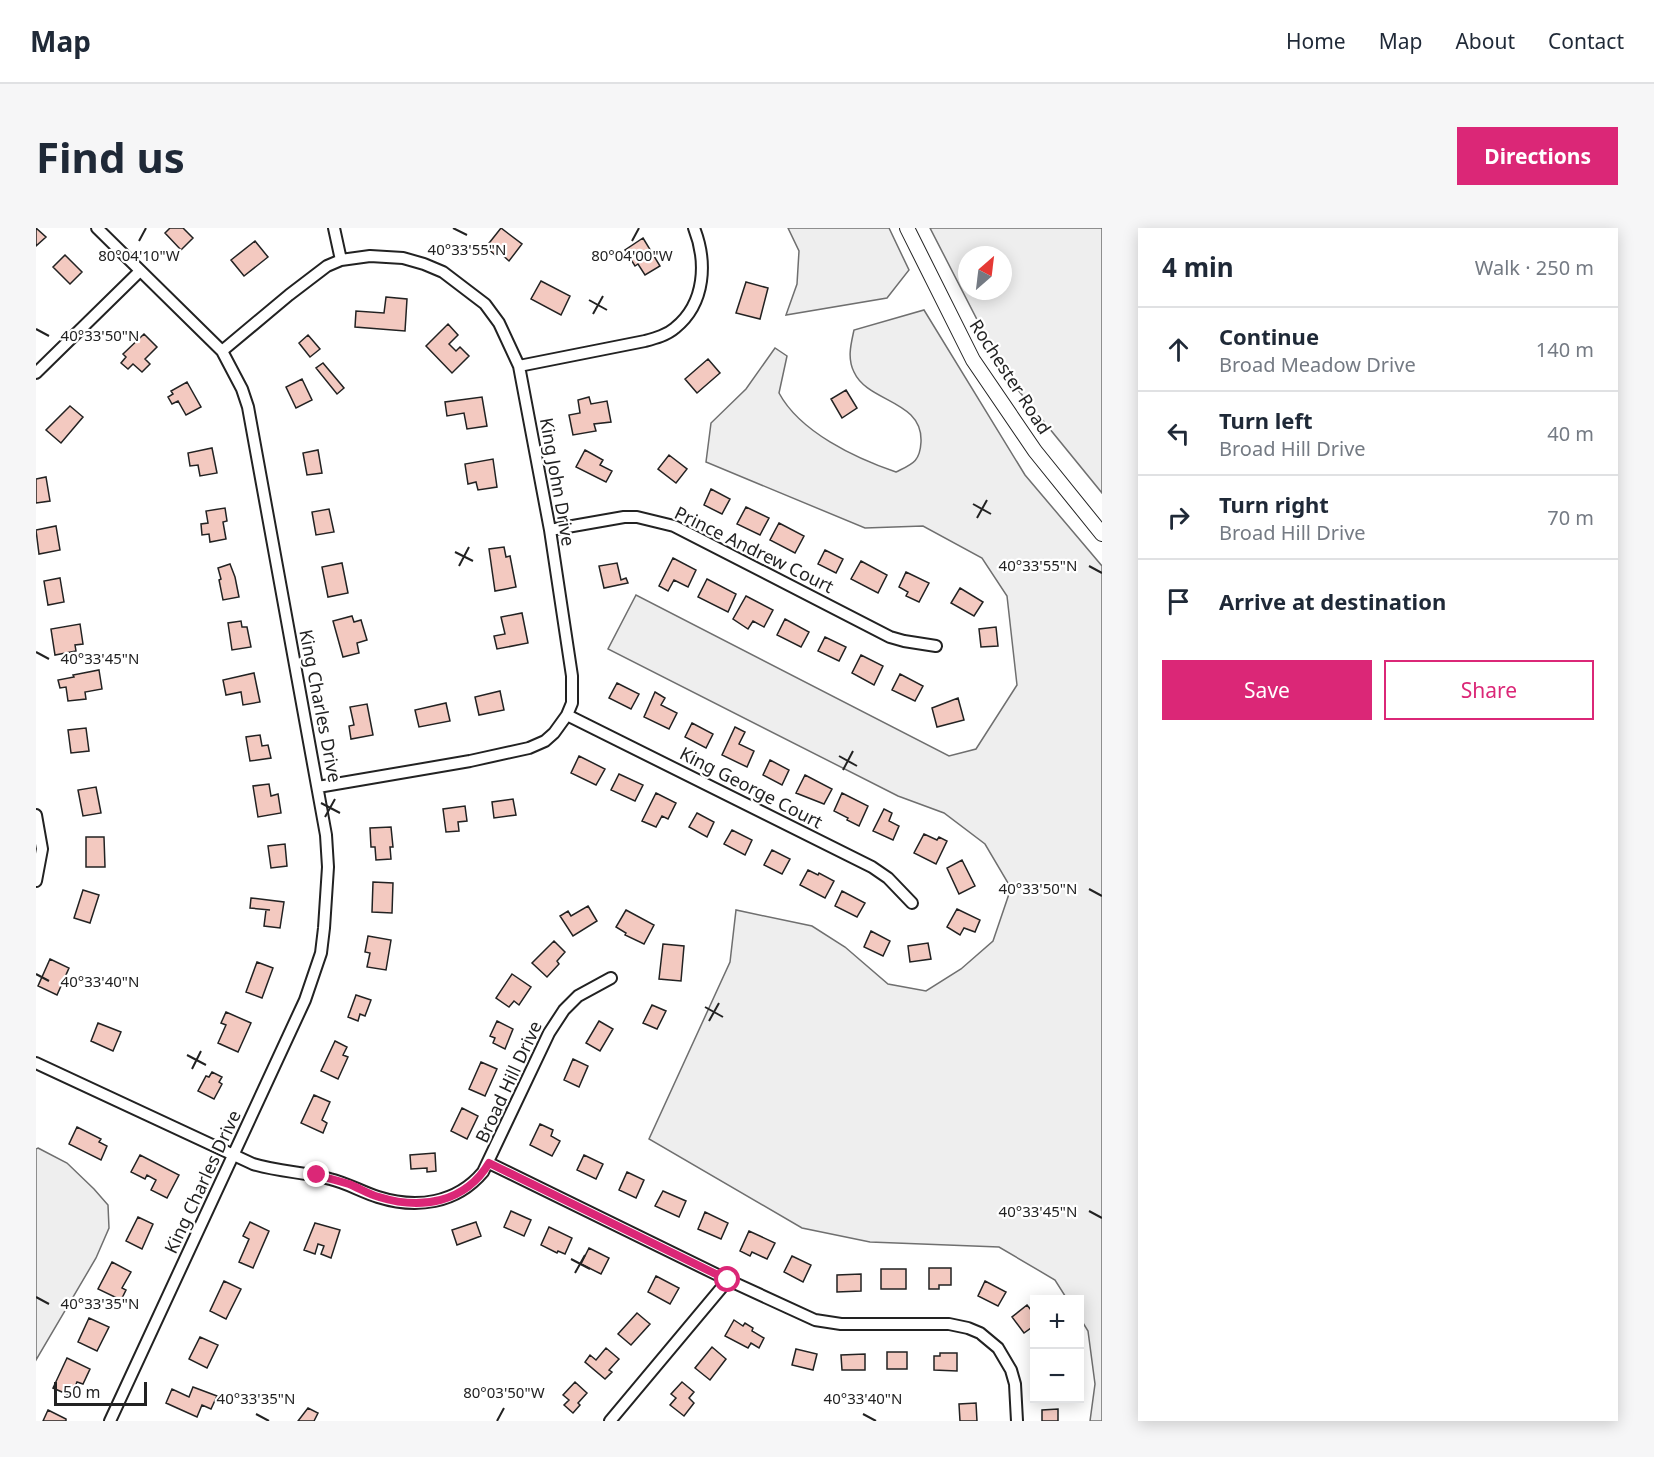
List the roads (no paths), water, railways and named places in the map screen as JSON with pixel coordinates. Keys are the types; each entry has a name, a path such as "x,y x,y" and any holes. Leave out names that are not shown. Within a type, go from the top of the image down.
{"street":[{"name":"King Charles Drive","path":"97,228 222,351 242,389 248,407 318,787 328,867 321,953 305,1000 110,1421"},
{"path":"334,228 341,260"},
{"path":"519,366 645,341 674,329 691,310 702,277 701,248 694,228"},
{"name":"Rochester Road","path":"907,228 979,369 1028,441 1102,534"},
{"name":"King John Drive","path":"222,351 313,275 341,260 370,256 402,258 424,264 443,272 472,293 492,313 519,366 550,530 572,676 572,703 567,715 555,734 529,748 470,761 318,787"},
{"path":"36,373 140,271"},
{"name":"Prince Andrew Court","path":"550,530 624,517 637,517 674,526 890,637 936,646"},
{"name":"King George Court","path":"567,715 872,867 888,878 912,903"},
{"path":"36,815 42,849 36,881"},
{"name":"Broad Hill Drive","path":"36,1064 233,1155 268,1168 317,1175 350,1185 377,1197 398,1202 435,1202 452,1197 477,1180 489,1163 549,1033 564,1010 578,996 611,978"},
{"path":"489,1163 728,1280 803,1315 826,1323 949,1324 980,1333 998,1348 1011,1370 1016,1384 1017,1421"},
{"path":"610,1421 728,1280"}]}
